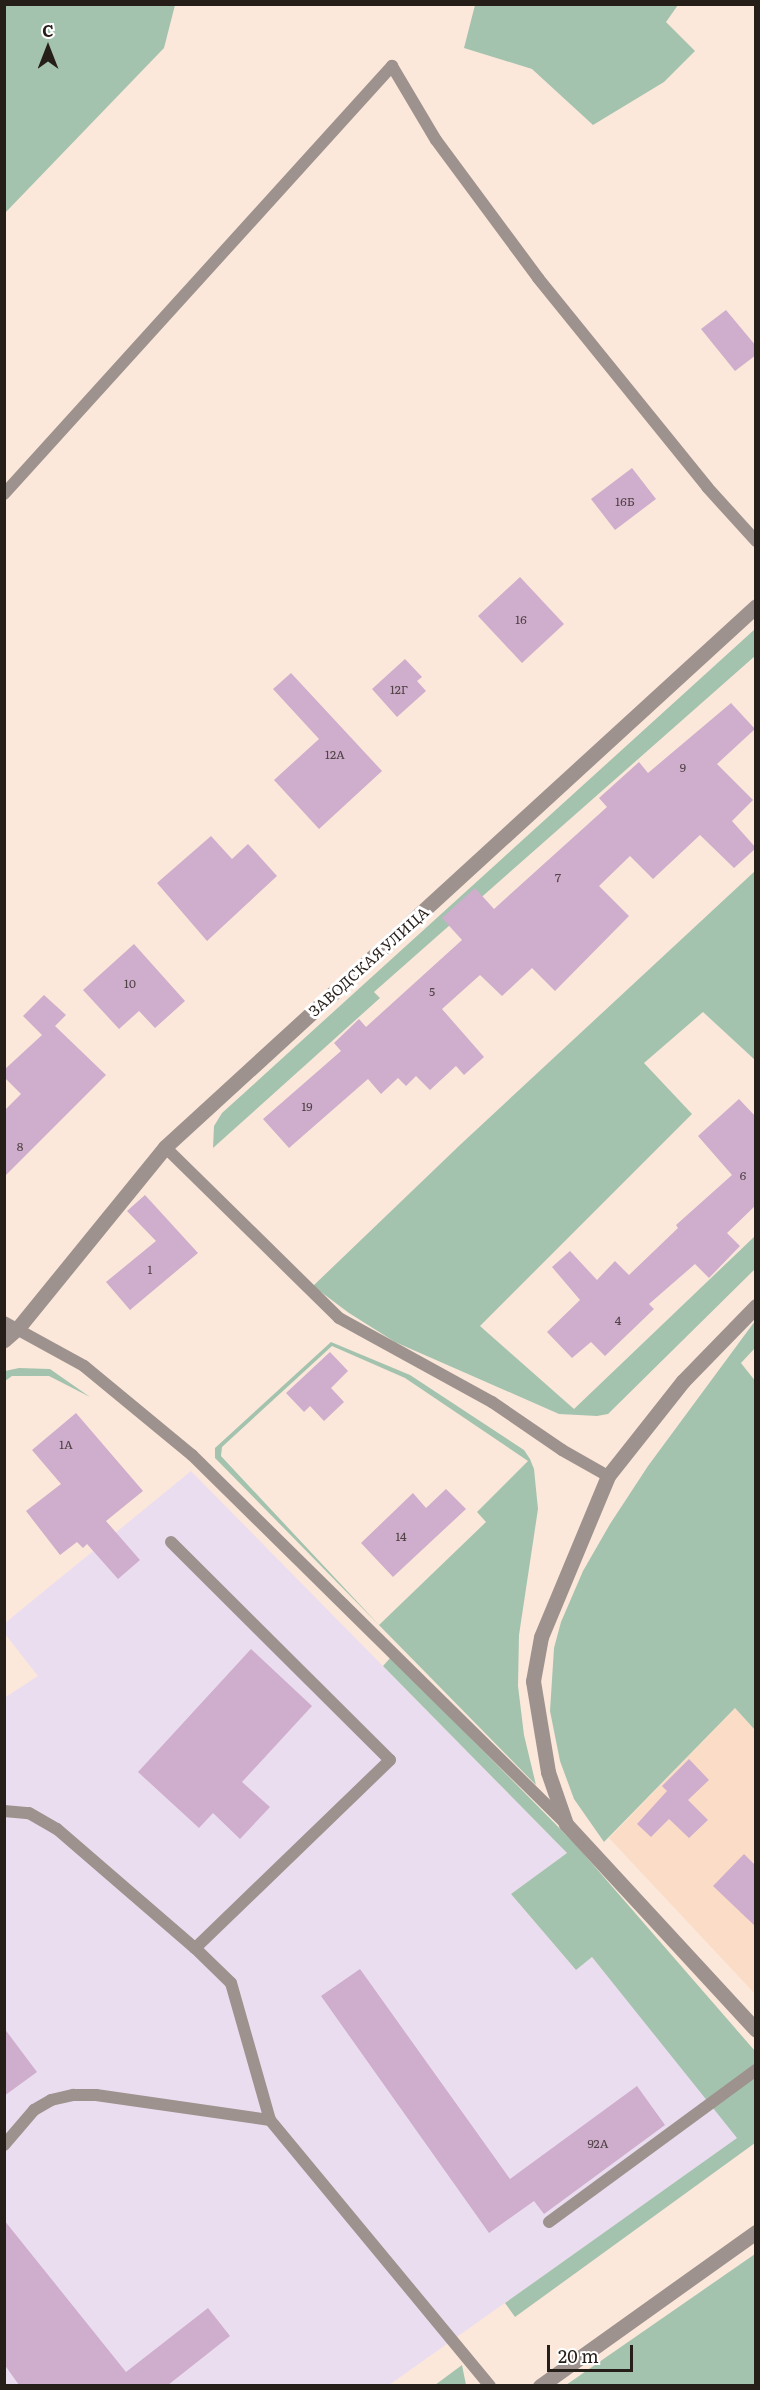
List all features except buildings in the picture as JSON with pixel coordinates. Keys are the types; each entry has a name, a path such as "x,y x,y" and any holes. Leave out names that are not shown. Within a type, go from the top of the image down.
{"street":[{"name":"ЗАВОДСКАЯ УЛИЦА","path":"4,1340 11,1325 165,1146 756,606"},
{"path":"756,1306 683,1381 608,1476 541,1637 533,1681 548,1772 566,1824 756,2030"},
{"path":"540,2385 756,2232"}],"lane":[{"path":"4,494 392,66 436,140 538,278 707,487 756,542"},
{"path":"165,1146 339,1318 492,1402 562,1450 608,1476"},
{"path":"11,1325 84,1366 192,1455 566,1824"},
{"path":"171,1542 390,1760 195,1948"},
{"path":"4,1811 30,1813 57,1829 195,1948 231,1983 270,2120 490,2385"},
{"path":"549,2222 756,2070"},
{"path":"4,2145 34,2110 51,2100 73,2095 96,2095 270,2120"}],"shaded area":[{"path":"191,1471 567,1853 511,1894 576,1970 592,1957 738,2138 389,2385 5,2385 4,1698 38,1676 5,1634 5,1623"},
{"path":"735,1708 755,1730 755,1994 609,1838"}],"green space":[{"path":"5,4 175,5 164,48 5,213"},
{"path":"475,5 678,5 666,22 695,51 664,82 593,125 532,69 464,48"},
{"path":"755,629 755,656 374,992 380,998 213,1148 214,1126 222,1113"},
{"path":"755,871 755,1060 703,1012 644,1063 692,1114 480,1326 574,1409 755,1236 755,1269 608,1414 597,1416 559,1414 395,1342 349,1313 313,1286 461,1144"},
{"path":"755,1321 755,1348 741,1363 756,1382 755,1730 735,1708 604,1842 574,1799 560,1761 550,1711 554,1648 561,1622 583,1571 610,1524 648,1466"},
{"path":"331,1342 410,1375 524,1450 534,1469 538,1509 519,1635 518,1686 524,1735 536,1785 215,1458 215,1448","holes":["332,1346 405,1378 528,1461 477,1512 486,1522 379,1625 221,1456 222,1447"]},
{"path":"19,1368 50,1369 90,1397 49,1376 12,1376 5,1381 5,1371"},
{"path":"391,1657 576,1845 755,2051 755,2143 515,2317 505,2303 737,2138 592,1957 576,1970 511,1894 567,1853 383,1666"},
{"path":"755,2254 755,2385 566,2385"},
{"path":"462,2365 466,2385 435,2385"}]}
